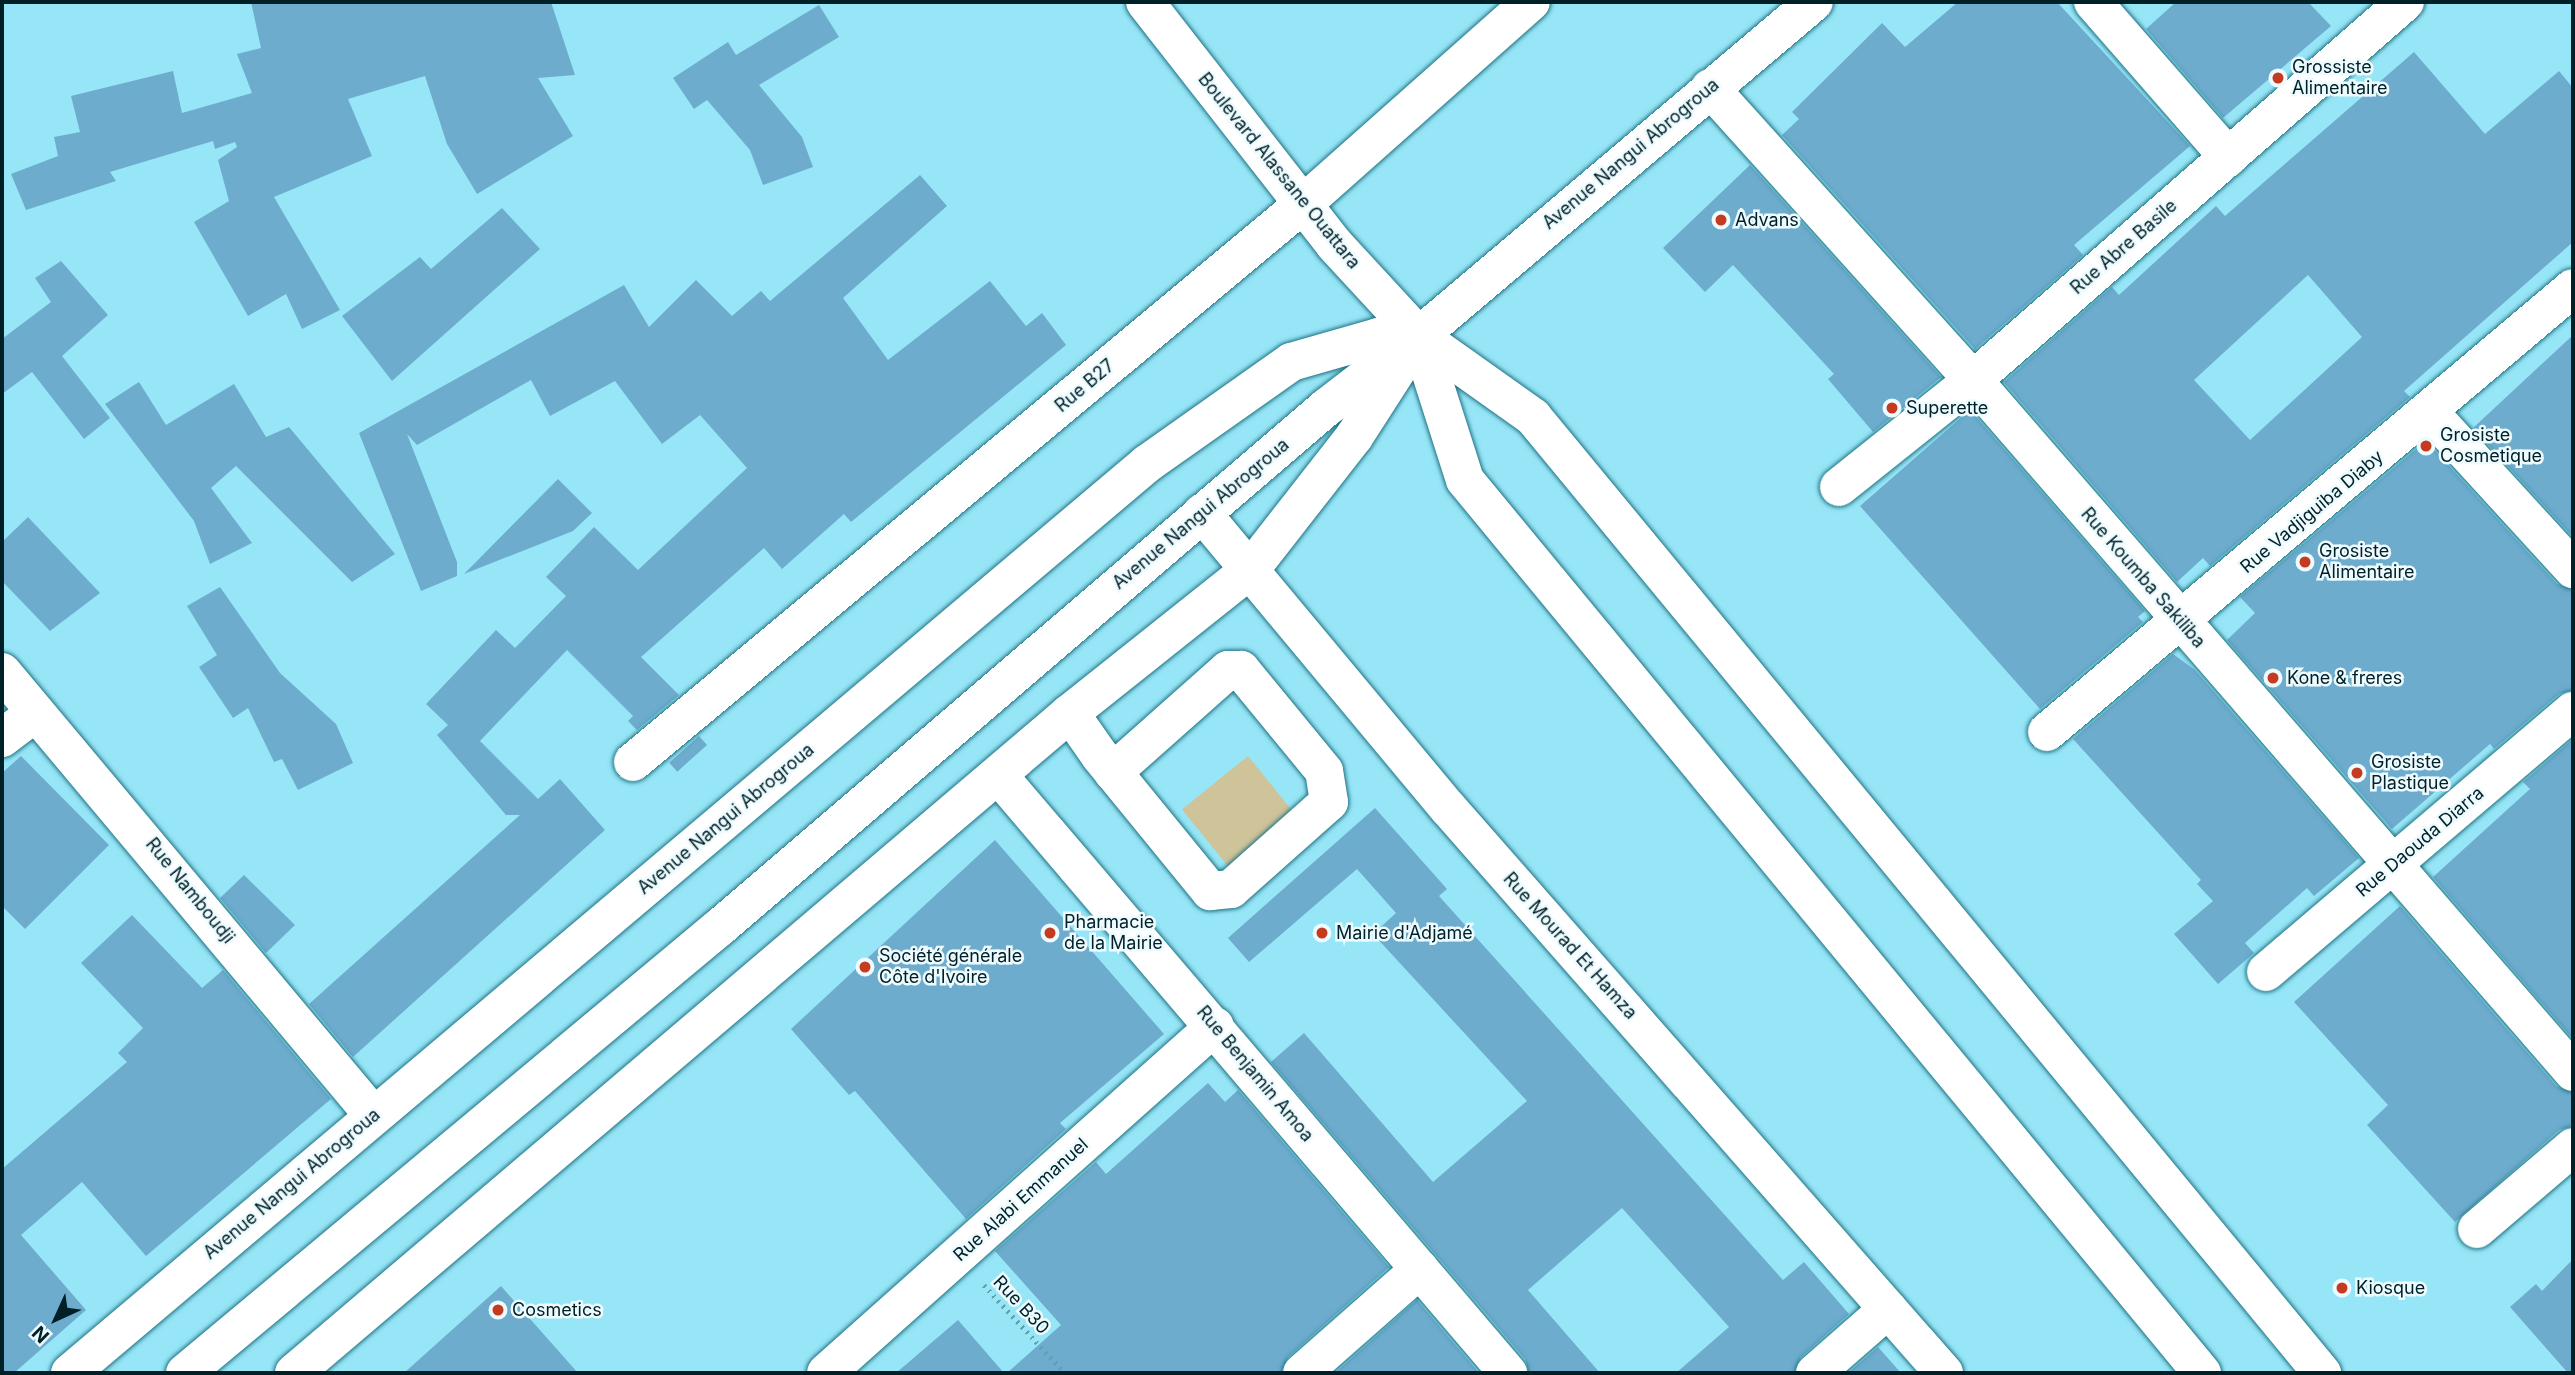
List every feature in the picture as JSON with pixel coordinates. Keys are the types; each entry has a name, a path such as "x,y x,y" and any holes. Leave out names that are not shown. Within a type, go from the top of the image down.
{"main road":[{"name":"Boulevard Alassane Ouattara","path":"1145,2 1302,205 1419,336"},
{"name":"Rue B27","path":"633,762 1302,205 1531,2"},
{"name":"Avenue Nangui Abrogroua","path":"185,1373 720,927 1202,513 1419,336 1814,2"},
{"path":"2093,2 2228,156"},
{"name":"Rue Abre Basile","path":"1839,487 1973,380 2405,2"},
{"name":"Rue Koumba Sakiliba","path":"1710,88 1973,380 2573,1072"},
{"name":"Rue Vadjiguiba Diaby","path":"2047,732 2430,413 2573,288"},
{"name":"Avenue Nangui Abrogroua","path":"294,1373 999,776 1070,712 1250,570 1354,437 1419,336"},
{"name":"Avenue Nangui Abrogroua","path":"70,1373 1148,463 1291,362 1378,337 1419,336"},
{"path":"1419,336 1465,480 2202,1373"},
{"path":"1419,336 1533,417 2322,1373"},
{"path":"2430,413 2573,569"},
{"name":"Rue Mourad Et Hamza","path":"1202,513 1439,798 1944,1373"},
{"path":"1070,712 1113,772 1210,891 1231,888 1329,802 1324,771 1241,670 1228,670 1113,772"},
{"name":"Rue Namboudji","path":"2,672 34,714 85,764 373,1115"},
{"name":"Rue Daouda Diarra","path":"2266,972 2573,710"},
{"path":"2,738 34,714"},
{"name":"Rue Benjamin Amoa","path":"999,776 1215,1026 1508,1373"},
{"name":"Rue Alabi Emmanuel","path":"826,1373 1215,1026"},
{"path":"2477,1229 2573,1147"},
{"path":"1302,1373 1420,1269"},
{"path":"1815,1373 1888,1309"}],"path":[{"name":"Rue B30","path":"957,1256 1065,1373"}],"shaded area":[{"path":"1248,756 1296,815 1230,869 1182,809"}],"building":[{"path":"251,2 551,2 575,75 538,78 573,136 477,194 447,144 425,76 348,99 372,156 274,197 340,310 302,329 286,294 248,316 194,222 229,201 218,160 237,147 235,142 215,149 213,141 110,172 116,181 26,210 11,174 58,156 54,137 80,132 71,96 173,71 182,113 252,93 237,54 261,48"},
{"path":"1958,2 2057,2 2190,146 2074,245 2083,255 1975,349 1782,135 1799,119 1792,112 1882,23 1905,47"},
{"path":"2176,2 2308,2 2331,26 2223,118 2146,29"},
{"path":"819,5 839,37 759,85 802,137 813,167 763,185 750,150 707,100 694,109 673,78 728,42 736,55"},
{"path":"2414,52 2485,134 2559,71 2573,88 2573,242 2404,391 2410,397 2210,566 2203,558 2177,582 2004,382 2112,287 2119,295 2216,206 2225,216","holes":["2308,275 2362,337 2250,440 2194,380"]},
{"path":"1750,165 1941,377 1873,432 1828,379 1834,374 1733,265 1705,292 1663,248"},
{"path":"920,175 947,206 843,298 888,360 990,281 1026,326 1042,313 1066,345 851,522 844,514 782,569 764,548 641,657 679,695 637,730 628,721 633,716 567,650 480,741 538,799 560,779 605,830 353,1057 309,1004 520,815 506,815 437,735 448,725 426,704 496,630 515,648 566,596 546,577 594,527 638,570 747,468 700,415 662,444 615,381 550,416 531,380 417,445 407,434 457,562 457,576 421,591 359,433 624,285 649,327 696,280 732,316 761,291 770,301"},
{"path":"502,208 540,249 392,381 342,316 420,257 431,269"},
{"path":"61,261 108,315 62,356 110,418 84,439 32,372 2,394 2,339 51,302 35,278"},
{"path":"2573,335 2573,537 2473,428"},
{"path":"139,382 166,425 234,384 266,437 289,427 395,554 352,582 236,466 211,488 252,543 210,564 194,521 105,404"},
{"path":"1970,410 2145,611 2138,617 2143,622 2040,709 1860,506"},
{"path":"2426,441 2557,584 2573,590 2573,690 2559,694 2494,749 2490,744 2392,829 2227,640 2255,613 2240,597"},
{"path":"558,479 592,513 573,531 464,574"},
{"path":"28,517 100,593 50,631 2,581 2,542"},
{"path":"220,587 280,673 336,724 353,763 298,790 282,759 274,762 248,708 233,718 199,667 217,655 187,606"},
{"path":"2173,654 2195,670 2359,858 2314,896 2307,888 2245,943 2254,953 2218,984 2174,934 2213,901 2197,884 2201,880 2073,739"},
{"path":"699,736 707,745 677,772 669,763"},
{"path":"2573,739 2573,1039 2433,877 2530,789 2523,782"},
{"path":"21,756 109,845 25,929 2,906 2,773"},
{"path":"1375,808 1447,889 1439,896 1783,1280 1804,1262 1849,1314 1801,1357 1794,1373 1676,1373 1729,1327 1622,1208 1528,1290 1600,1373 1529,1373 1525,1359 1271,1062 1304,1033 1433,1182 1527,1101 1373,934 1396,913 1357,869 1249,962 1228,938"},
{"path":"995,840 1164,1034 1060,1123 1066,1129 966,1219 855,1091 849,1095 791,1029"},
{"path":"244,875 295,925 266,953 220,898"},
{"path":"2400,906 2556,1086 2573,1093 2573,1126 2559,1130 2455,1222 2367,1125 2388,1105 2294,1002"},
{"path":"132,915 202,988 223,970 331,1099 146,1256 82,1182 21,1235 86,1310 14,1373 2,1373 2,1169 127,1062 118,1053 143,1028 81,963"},
{"path":"1208,1083 1225,1102 1238,1090 1389,1267 1288,1357 1281,1373 1007,1373 1061,1325 995,1251 1096,1162 1106,1174"},
{"path":"2573,1259 2573,1373 2568,1373 2510,1307 2536,1284 2542,1291"},
{"path":"501,1286 578,1373 404,1373"},
{"path":"1417,1300 1479,1373 1335,1373"},
{"path":"958,1320 1004,1373 896,1373"},
{"path":"1878,1347 1901,1373 1848,1373"}],"place":[{"name":"Grossiste Alimentaire","path":"2278,78"},
{"name":"Advans","path":"1721,220"},
{"name":"Superette","path":"1892,408"},
{"name":"Grosiste Cosmetique","path":"2426,446"},
{"name":"Grosiste Alimentaire","path":"2305,562"},
{"name":"Kone & freres","path":"2273,678"},
{"name":"Grosiste Plastique","path":"2357,773"},
{"name":"Pharmacie de la Mairie","path":"1050,933"},
{"name":"Mairie d'Adjamé","path":"1322,933"},
{"name":"Société générale Côte d'Ivoire","path":"865,967"},
{"name":"Kiosque","path":"2342,1288"},
{"name":"Cosmetics","path":"498,1310"}]}
